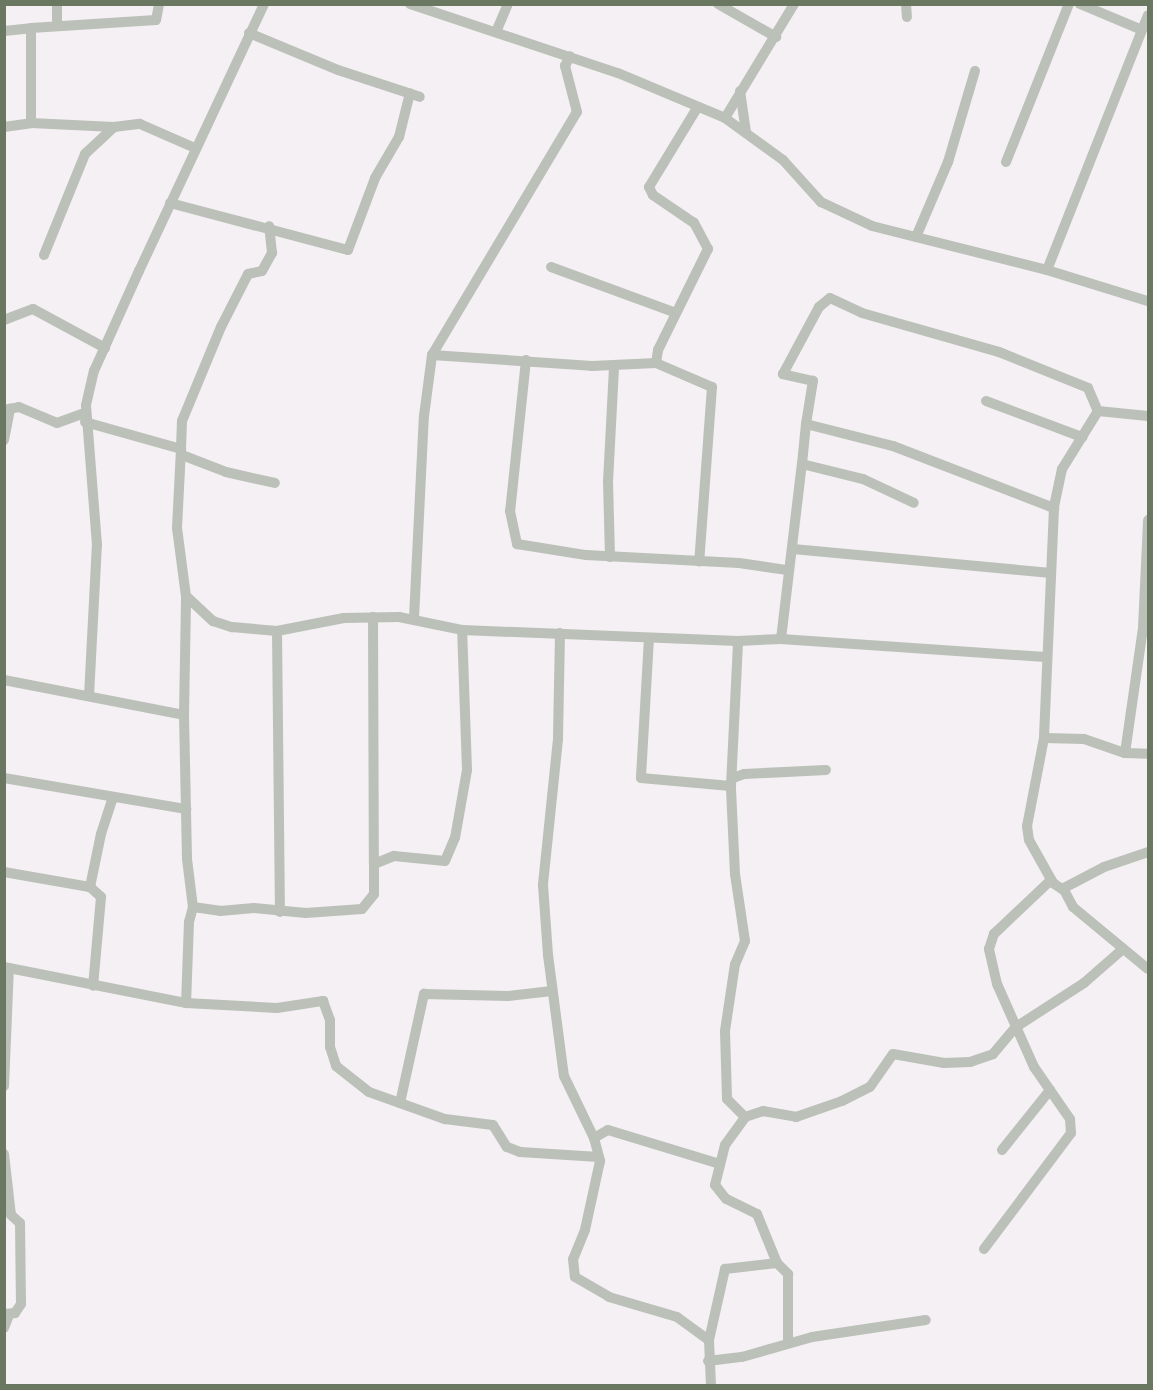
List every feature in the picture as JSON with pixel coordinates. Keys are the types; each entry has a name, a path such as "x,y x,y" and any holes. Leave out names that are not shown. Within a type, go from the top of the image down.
{"street":[{"path":"57,4 57,26"},
{"path":"4,31 156,20 159,4"},
{"path":"89,696 97,545 85,418 94,372 195,148 264,4"},
{"path":"410,4 570,56 725,118 783,160 821,202 872,226 1047,270 1149,301"},
{"path":"496,32 508,4"},
{"path":"718,4 776,37"},
{"path":"725,118 794,4"},
{"path":"906,4 907,17"},
{"path":"1006,162 1069,4"},
{"path":"1080,4 1142,30"},
{"path":"1047,270 1149,15"},
{"path":"31,28 31,123"},
{"path":"170,203 269,226 348,250 375,178 399,136 415,95 338,70 249,33"},
{"path":"414,618 424,416 432,355 578,112 565,66 570,56"},
{"path":"916,237 948,162 975,71"},
{"path":"740,91 746,132"},
{"path":"656,363 658,350 705,257 707,241 694,223 653,195 649,187 697,108"},
{"path":"4,127 31,123 114,127 140,123 195,148"},
{"path":"44,255 85,154 114,127"},
{"path":"186,1003 189,922 193,907 187,859 184,715 186,596 177,528 176,491 182,452 182,421 221,327 248,274 262,271 272,253 269,226"},
{"path":"551,267 676,313"},
{"path":"781,639 787,570 793,549 806,424 813,381 783,374 819,307 830,298 862,313 999,352 1088,388 1098,411"},
{"path":"4,320 33,309 105,348"},
{"path":"432,355 614,366 656,363 712,387 699,562"},
{"path":"526,360 510,512 517,544 535,550 787,570"},
{"path":"610,557 608,482 614,366"},
{"path":"986,401 1082,437"},
{"path":"4,440 7,410 19,407 57,423 85,418 182,452 226,472 275,483"},
{"path":"1098,411 1062,469 1054,508 1044,738 1027,826 1029,840 1051,880 1063,888 1073,907 1149,969"},
{"path":"1098,411 1149,416"},
{"path":"806,424 893,446 1054,508"},
{"path":"802,464 863,479 914,503"},
{"path":"1125,753 1143,628 1149,520"},
{"path":"793,549 1051,573"},
{"path":"186,596 213,621 277,631 373,617 414,618 462,630 738,641 781,639 1046,657"},
{"path":"193,907 220,911 255,908 280,912 362,909 374,894 373,617"},
{"path":"374,864 394,856 445,861 456,838 467,770 462,630"},
{"path":"277,631 280,912"},
{"path":"560,633 558,739 543,885 552,992 564,1076 594,1138 599,1157 585,1230 573,1259 575,1277 609,1297 676,1317 729,1359"},
{"path":"649,638 641,778 731,786 744,774 826,770"},
{"path":"738,641 732,784 735,874 745,941 735,964 725,1031 727,1099 745,1117"},
{"path":"4,680 184,715"},
{"path":"1044,738 1084,740 1125,753 1149,754"},
{"path":"4,778 186,809"},
{"path":"90,887 100,834 113,797"},
{"path":"1063,888 1104,867 1149,852"},
{"path":"4,872 90,887 101,897 93,986"},
{"path":"984,1249 1071,1133 1070,1119 1034,1067 1016,1027 997,984 989,949 994,934 1051,880"},
{"path":"788,1342 788,1274 777,1263 757,1214 726,1199 715,1185 725,1146 745,1117 763,1111 796,1117 842,1101 870,1087 893,1054 944,1063 970,1062 993,1054 1016,1027 1084,983 1123,949"},
{"path":"4,1086 7,967 186,1003 276,1008 323,1001 330,1020 330,1047 336,1066 369,1092 445,1119 493,1125 507,1147 520,1152 599,1157"},
{"path":"400,1103 424,994 508,996 552,992"},
{"path":"1002,1150 1050,1090"},
{"path":"594,1138 608,1130 720,1164"},
{"path":"4,1154 8,1215 20,1223 21,1304 7,1314 4,1328"},
{"path":"711,1386 708,1361 709,1343 725,1269 777,1263"},
{"path":"708,1361 729,1359 788,1342 926,1320"}]}
